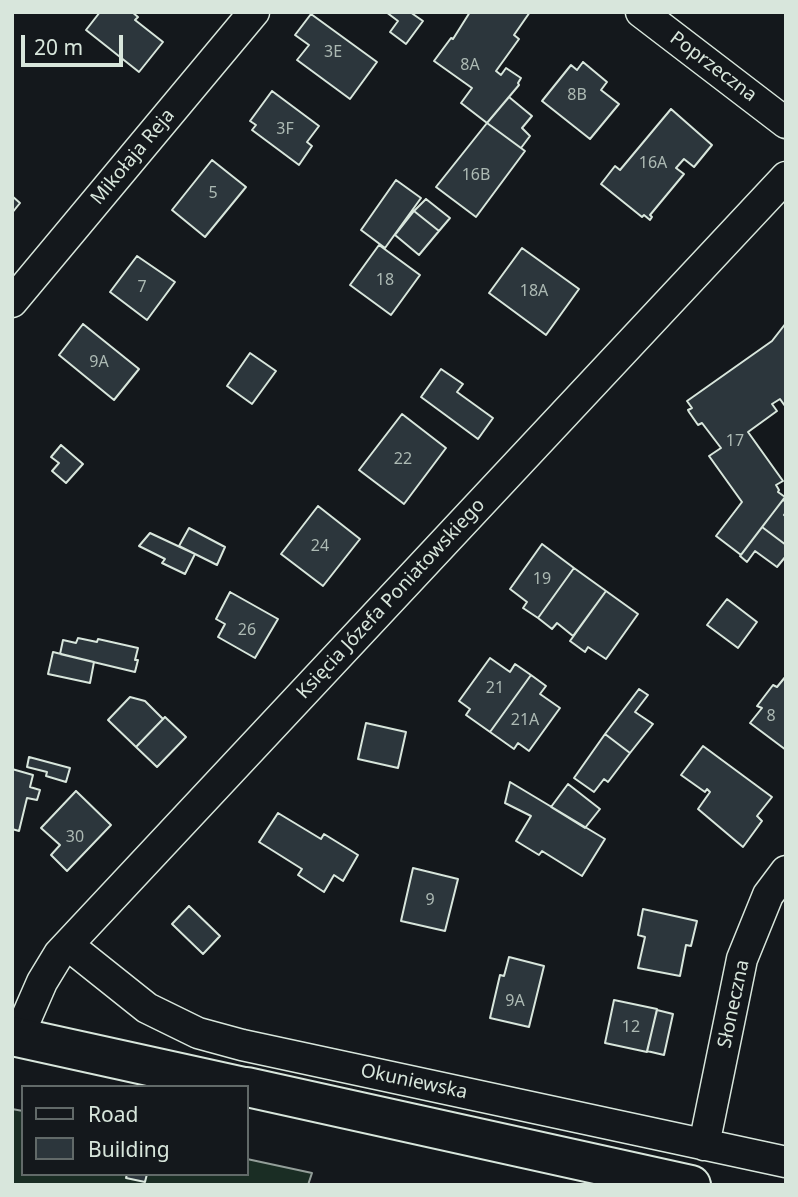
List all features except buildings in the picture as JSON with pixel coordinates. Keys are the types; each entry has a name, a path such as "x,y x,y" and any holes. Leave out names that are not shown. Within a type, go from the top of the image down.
{"main road":[{"path":"15,1037 237,1085"},
{"path":"248,1087 691,1185"}],"street":[{"name":"Mikołaja Reja","path":"12,302 254,12"},
{"name":"Poprzeczna","path":"641,12 786,123"},
{"name":"Księcia Józefa Poniatowskiego","path":"15,1037 59,954 786,177"},
{"name":"Słoneczna","path":"705,1145 742,959 768,895 786,871"},
{"name":"Okuniewska","path":"68,945 147,1008 198,1032 242,1045 786,1162"}],"green space":[{"path":"12,1109 21,1111 21,1176 248,1176 248,1159 312,1173 308,1185 12,1185"}]}
